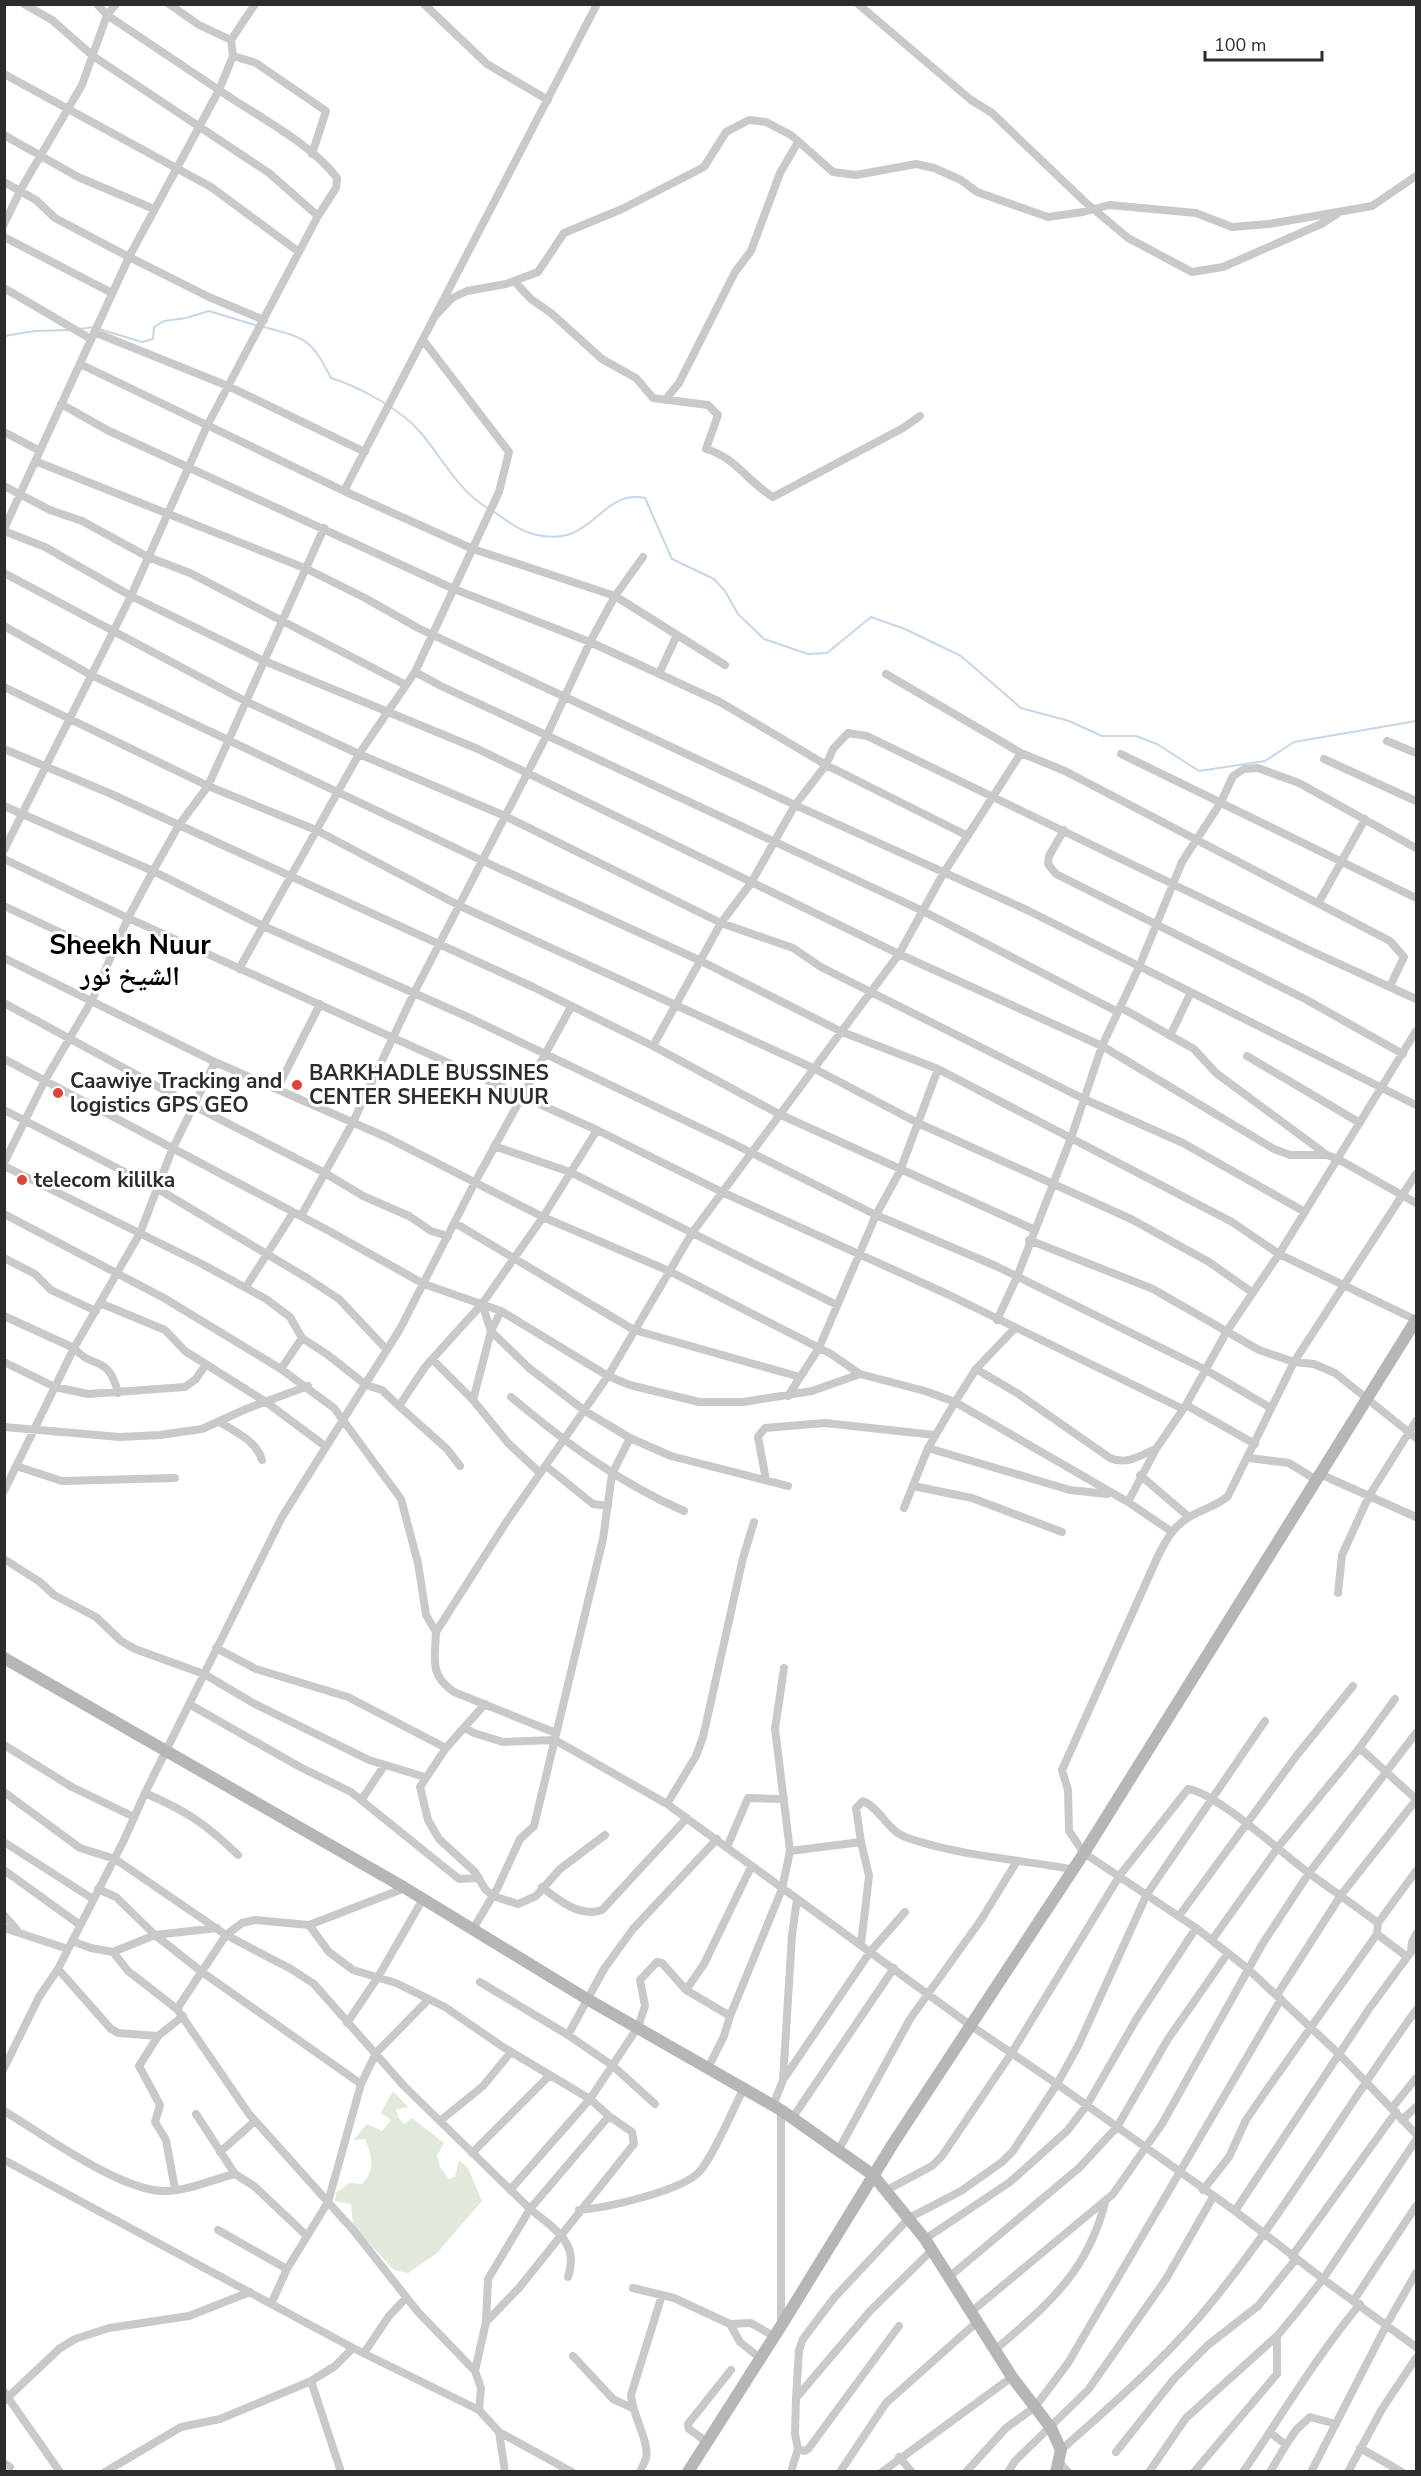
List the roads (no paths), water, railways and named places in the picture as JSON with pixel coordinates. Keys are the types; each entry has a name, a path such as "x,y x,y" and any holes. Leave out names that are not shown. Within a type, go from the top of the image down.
{"street":[{"path":"24,4 52,20 93,56 269,173 318,216"},
{"path":"4,850 131,596 186,467 318,216 336,188 337,178 288,135 107,15 97,4"},
{"path":"4,224 21,189 69,109 93,56 107,15 116,4"},
{"path":"169,4 199,25 231,40"},
{"path":"255,4 231,40 232,56 219,90 129,257 4,530 45,547 131,596 262,660 388,714 478,749 898,954 1102,1046 1274,1149 1302,1157 1327,1155"},
{"path":"424,4 487,64 548,100"},
{"path":"344,491 597,4"},
{"path":"858,4 971,100 992,113 1128,238 1192,272 1223,267 1321,224 1341,211"},
{"path":"232,56 256,63 326,111 312,154"},
{"path":"4,74 211,187 299,252"},
{"path":"435,316 452,298 467,291 514,281 538,272 564,233 622,209 704,166 726,132 749,120 766,122 798,142 833,172 856,175 916,165 934,168 961,180 977,192 1048,217 1109,205 1196,213 1232,227 1269,224 1372,206 1416,176"},
{"path":"4,135 40,157 154,209"},
{"path":"665,400 680,383 735,272 751,251 780,173 798,142"},
{"path":"4,182 21,189 55,218 209,297 264,320"},
{"path":"4,237 112,293"},
{"path":"514,281 531,299 602,359 636,378 652,398 708,405 718,416 706,449 718,452 738,466 772,497 903,428 920,416"},
{"path":"4,288 93,335 228,386 365,452"},
{"path":"239,969 261,925 359,754 415,672 499,492 509,452 423,340"},
{"path":"80,364 344,491 473,549 615,596 726,665"},
{"path":"61,404 110,431 186,467 454,589 590,642 720,702 826,765 968,836"},
{"path":"4,432 40,451"},
{"path":"36,461 307,569 433,634 795,805 1027,910 1416,1104"},
{"path":"4,486 50,510 82,521 148,557 190,573 406,685"},
{"path":"324,528 307,569 262,660 208,786 179,825 153,871 128,918 92,1000 71,1040 44,1082 4,1165 246,1287 284,1311 302,1338 366,1385 382,1390 447,1449 460,1466"},
{"path":"246,1287 325,1173 353,1122 414,993 547,735 590,642 615,596 643,557"},
{"path":"4,573 246,701 359,754 505,816 721,923 793,948 821,967 1084,1099 1183,1143 1305,1212"},
{"path":"4,626 92,675 230,738 483,861 701,961 842,1032 938,1069 1232,1222 1279,1254 1416,1320 1367,1396 1320,1478 1084,1853 1071,1869 873,2175 778,2332 688,2472"},
{"path":"659,674 677,635"},
{"path":"415,672 774,843 923,911 1170,1036 1194,1049 1216,1072 1327,1155 1416,1203"},
{"path":"886,674 1021,753 1065,771 1390,940 1403,952 1404,962 1390,986"},
{"path":"4,687 208,786 316,830 460,906 816,1069 918,1123 1140,1225 1209,1262 1253,1293"},
{"path":"653,1046 721,923 751,883 795,805 826,765 842,738 848,733 861,734 1416,999"},
{"path":"1387,741 1416,753"},
{"path":"4,749 179,825 440,945 653,1046 781,1115 900,1171 1033,1229"},
{"path":"1021,753 944,874 898,954 816,1069 750,1153 692,1233 608,1376 436,1632 435,1670 441,1683 454,1692 555,1737 667,1804 970,2025 1058,2084 1235,2211 1416,2347"},
{"path":"1120,754 1221,801 1416,898"},
{"path":"1324,759 1416,801"},
{"path":"997,1320 1017,1277 1033,1229 1071,1138 1102,1046 1194,839 1221,801 1233,776 1244,769 1258,768 1299,783 1416,848"},
{"path":"4,807 153,871 261,925 414,993 876,1215 1017,1277 1206,1370 1271,1408"},
{"path":"1319,902 1344,862 1365,819"},
{"path":"1064,830 1049,856 1048,864 1056,874 1305,999 1403,1054"},
{"path":"4,859 239,969 393,1036 597,1130 722,1192 947,1294 997,1320 1184,1407 1255,1444"},
{"path":"4,906 111,956"},
{"path":"4,958 215,1062 278,1087 353,1122 474,1184 669,1271 819,1348 860,1374 926,1391 955,1402 1128,1502 1172,1532"},
{"path":"1170,1036 1191,992"},
{"path":"4,1003 192,1105 325,1173 363,1196 409,1216 431,1231 448,1236"},
{"path":"278,1087 320,1004"},
{"path":"5,2066 39,1997 58,1969 115,1859 145,1793 282,1517 342,1418 366,1385 387,1350 424,1284 494,1146 572,1007"},
{"path":"1128,1502 1140,1476 1184,1407 1227,1332 1279,1254 1416,1031"},
{"path":"1247,1056 1360,1124"},
{"path":"4,1059 424,1284 501,1311 608,1376 653,1393 699,1402 743,1402 812,1391 860,1374"},
{"path":"4,1491 74,1348 140,1233 172,1150 215,1062"},
{"path":"788,1396 819,1348 876,1215 900,1171 938,1069"},
{"path":"4,1110 158,1189 269,1254 339,1299 387,1350"},
{"path":"399,1406 432,1359 482,1304 543,1216 597,1130"},
{"path":"494,1146 570,1172 837,1305"},
{"path":"1416,1174 1294,1362 1249,1458 1228,1496 1219,1503 1189,1517 1172,1532 1158,1556 1062,1770 1068,1790 1069,1831 1084,1853 1196,1928 1248,1969 1339,2054 1416,2134"},
{"path":"4,1214 117,1272 281,1369 308,1386 334,1408 401,1499 418,1563 426,1615 436,1632"},
{"path":"455,1223 634,1330 800,1377"},
{"path":"1029,1240 1153,1289 1259,1350 1294,1362 1304,1361 1324,1367 1367,1396 1413,1436"},
{"path":"4,1258 34,1274 51,1290 165,1330 185,1351 266,1402 325,1446"},
{"path":"482,1304 491,1331 528,1368 585,1411 630,1438 670,1456 788,1486"},
{"path":"473,1400 491,1331 501,1311"},
{"path":"4,1316 74,1348 80,1355 105,1367 113,1374 118,1393"},
{"path":"904,1508 928,1448 955,1402 976,1369 1015,1328"},
{"path":"281,1369 302,1338"},
{"path":"432,1359 473,1400 508,1443 593,1504 608,1506"},
{"path":"4,1362 55,1387 88,1394 185,1387 196,1379 206,1364"},
{"path":"976,1369 1017,1393 1117,1461 1131,1460 1156,1449"},
{"path":"4,1427 120,1437 160,1436 202,1429 308,1386"},
{"path":"511,1397 564,1442 612,1474 684,1511"},
{"path":"1338,1593 1342,1555 1369,1496 1413,1436 1416,1421"},
{"path":"220,1422 252,1442 259,1449 262,1460"},
{"path":"766,1480 758,1437 765,1428 825,1423 935,1435"},
{"path":"473,1929 493,1896 520,1839 534,1826 603,1539 612,1474 630,1438"},
{"path":"928,1448 1070,1490 1112,1494"},
{"path":"1249,1458 1289,1463 1416,1517"},
{"path":"16,1466 62,1481 175,1478"},
{"path":"1140,1476 1189,1517"},
{"path":"913,1486 972,1497 1062,1532"},
{"path":"667,1804 696,1756 703,1737 743,1558 754,1522"},
{"path":"4,1559 59,1598 96,1617 121,1641 135,1649 204,1674 255,1704 384,1766 425,1777"},
{"path":"216,1648 256,1669 348,1697 446,1748"},
{"path":"4,1658 405,1888 587,1999 793,2117 873,2175 929,2245 1012,2378 1051,2428 1061,2464"},
{"path":"708,2068 724,2036 782,1889 790,1851 776,1729 784,1668"},
{"path":"1179,1916 1246,1823 1353,1686"},
{"path":"1212,1940 1279,1846 1358,1751 1395,1699"},
{"path":"189,1704 362,1799 459,1879 465,1881 479,1878"},
{"path":"484,1704 446,1748 420,1787 434,1832 479,1878 485,1889 500,1900 524,1903 536,1896 560,1869 605,1835"},
{"path":"791,2472 798,2449 795,2434 796,2398 799,2350 803,2339 834,2298 909,2218 962,2190 1002,2162 1013,2151 1058,2084 1085,2032 1147,1894 1209,1799 1265,1721"},
{"path":"465,1728 474,1734 503,1742 555,1737"},
{"path":"840,2472 895,2393 974,2317 1105,2203 1147,2148 1205,2050 1248,1969 1309,1873 1416,1733"},
{"path":"4,1745 72,1787 134,1817"},
{"path":"966,2472 1006,2428 1035,2407 1068,2362 1279,1997 1341,1895 1416,1800 1362,1750 1358,1751"},
{"path":"362,1799 384,1766"},
{"path":"885,2191 932,2166 942,2156 1011,2054 1120,1875 1185,1791 1191,1789 1246,1823 1279,1846 1309,1873 1378,1923"},
{"path":"4,1792 80,1848 115,1859 226,1935 304,1976 314,1984 347,2023 440,2121 530,2209 559,2234 572,2253 573,2263 568,2277"},
{"path":"145,1793 184,1809 209,1827 237,1855"},
{"path":"727,1847 748,1798 784,1799"},
{"path":"861,1944 869,1876 856,1808 863,1801 891,1828 904,1836 947,1848 1071,1869"},
{"path":"542,1887 568,1906 593,1913 602,1910 687,1818"},
{"path":"568,2035 587,1999 633,1929 717,1839"},
{"path":"4,1842 93,1899"},
{"path":"790,1851 861,1842"},
{"path":"839,2150 910,2019 981,1920 1017,1861"},
{"path":"686,1990 704,1964 751,1867"},
{"path":"4,1870 80,1925"},
{"path":"1203,2190 1224,2164 1246,2120 1377,1934 1378,1923 1416,1871"},
{"path":"175,2189 166,2140 155,2122 160,2105 139,2066 158,2036 180,2012 226,1935 242,1923 255,1920 309,1925 405,1888"},
{"path":"98,1889 116,1897 155,1935 202,1972 361,2084"},
{"path":"347,2023 378,1977 423,1899"},
{"path":"778,2332 777,2108 783,2080 792,1935 797,1899"},
{"path":"783,2080 870,1952 905,1912"},
{"path":"4,1915 17,1930"},
{"path":"309,1925 329,1952 342,1963 364,1976 378,1977 445,2007 511,2052 590,2099 632,2132 634,2144 559,2234 519,2288 486,2322"},
{"path":"4,1928 70,1945 113,1952 155,1935 217,1928"},
{"path":"796,2398 929,2245 1010,2182 1067,2131 1087,2105 1137,2018 1196,1928"},
{"path":"1377,1934 1411,1956"},
{"path":"1235,2211 1339,2054 1411,1956 1412,1942 1416,1934"},
{"path":"113,1952 128,1971 180,2012 255,2121 328,2202 406,2298 475,2371 481,2388 479,2410"},
{"path":"949,2277 1079,2168 1117,2127 1168,2039 1228,1953"},
{"path":"510,2190 590,2099 613,2066 638,2027 645,2006 640,1980 657,1962 662,1963 686,1990 730,2016"},
{"path":"793,2117 894,1968"},
{"path":"58,1969 111,2029 118,2033 158,2036"},
{"path":"480,1982 568,2035 613,2066 655,2104"},
{"path":"271,2304 287,2269 328,2202 361,2084 376,2053 429,1999"},
{"path":"1061,2464 1215,2299 1264,2233 1364,2081 1416,2010"},
{"path":"440,2121 483,2086 511,2052"},
{"path":"472,2153 549,2076"},
{"path":"1116,2452 1174,2379 1208,2344 1258,2306 1416,2078"},
{"path":"579,2210 608,2208 686,2182 700,2171 743,2090"},
{"path":"1402,2120 1416,2107"},
{"path":"4,2111 104,2171 139,2185 164,2191 234,2174"},
{"path":"196,2114 234,2174 254,2186 307,2236"},
{"path":"475,2371 486,2322 488,2279 546,2186 609,2116"},
{"path":"220,2152 255,2121"},
{"path":"1149,2472 1186,2418 1277,2336 1323,2279 1416,2140"},
{"path":"4,2160 353,2348 479,2410 499,2432 572,2472"},
{"path":"1008,2472 1016,2461 1088,2390 1152,2300 1213,2197"},
{"path":"995,2350 1050,2303 1064,2286 1094,2240 1105,2203"},
{"path":"1243,2472 1271,2433 1315,2360 1357,2302 1416,2206"},
{"path":"218,2230 287,2269"},
{"path":"1311,2472 1387,2324 1416,2273"},
{"path":"633,2288 662,2295 730,2324 751,2323 778,2332"},
{"path":"60,2472 6,2397 59,2349 75,2339 109,2328 189,2316 250,2292"},
{"path":"640,2472 647,2457 632,2408 632,2396 662,2295"},
{"path":"364,2353 389,2316 406,2298"},
{"path":"730,2324 740,2342 761,2359"},
{"path":"798,2449 805,2451 809,2448 899,2326"},
{"path":"1194,2472 1277,2374 1277,2336"},
{"path":"105,2472 181,2427 220,2420 311,2382 335,2366 353,2348"},
{"path":"573,2356 613,2399 632,2408"},
{"path":"1348,2472 1396,2385 1416,2358"},
{"path":"707,2442 689,2429 688,2424 730,2370"},
{"path":"882,2472 899,2457 1012,2378"},
{"path":"311,2382 341,2472"},
{"path":"1270,2472 1296,2430 1310,2416 1336,2424"},
{"path":"499,2432 505,2472"},
{"path":"1271,2433 1286,2445"},
{"path":"1360,2448 1402,2472"},
{"path":"899,2457 912,2472"}],"waterway":[{"path":"99,329 142,342 153,339 154,327 164,321 186,318 209,311 258,326"},
{"path":"79,329 94,327"},
{"path":"264,327 289,334 306,342 318,355 331,378 367,393 413,424 468,493 489,509"},
{"path":"4,336 35,331 70,330"},
{"path":"494,512 525,531 551,537 568,535 582,528 616,502 629,497 645,498 672,559 714,579 725,591 738,614 764,639 808,654 827,653 871,617 905,629 961,656 1021,708 1069,721 1102,736 1136,736 1157,744 1199,771 1265,761 1294,742 1416,721"}],"place":[{"name":"BARKHADLE BUSSINES CENTER SHEEKH NUUR","path":"297,1085"},
{"name":"Caawiye Tracking and logistics GPS GEO","path":"58,1093"},
{"name":"telecom kililka","path":"22,1180"}],"district":[{"name":"Sheekh Nuur الشيخ نور","path":"130,960"}]}
